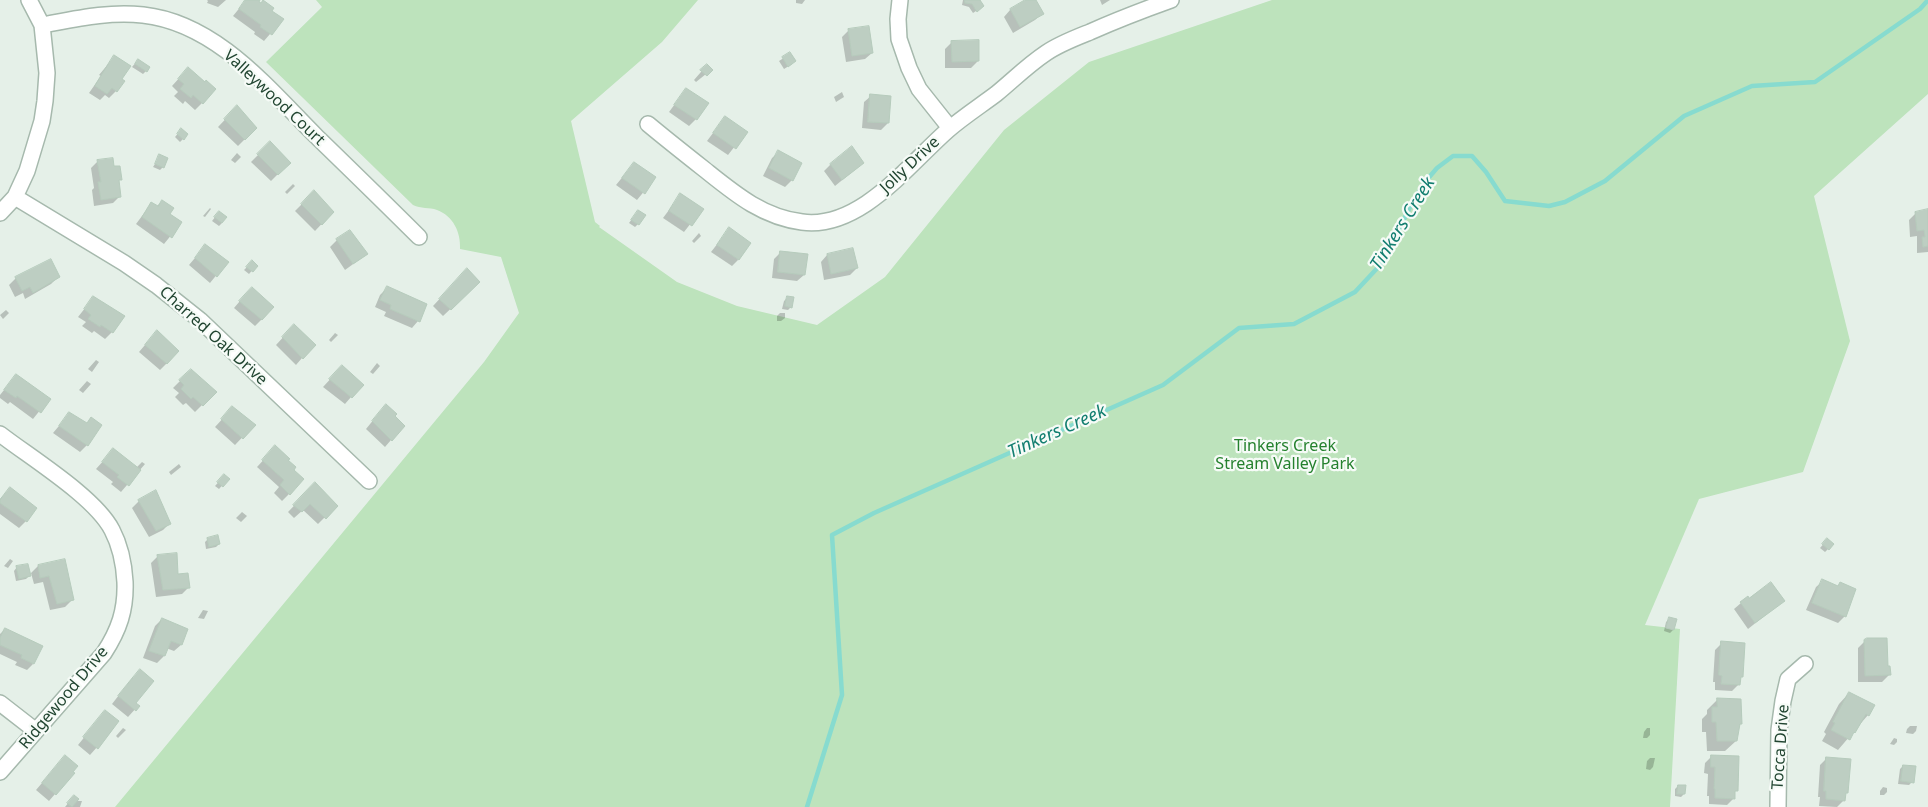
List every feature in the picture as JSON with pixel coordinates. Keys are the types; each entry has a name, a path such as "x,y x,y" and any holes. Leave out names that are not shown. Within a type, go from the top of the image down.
{"street":[{"path":"0,213 15,197 32,157 42,121 47,73 42,25 29,0"},
{"path":"900,0 898,19 899,39 909,68 919,89 950,128"},
{"name":"Jolly Drive","path":"648,124 742,199 763,211 803,223 823,223 844,215 872,200 895,181 950,128 998,92 1024,68 1048,52 1136,12 1171,0"},
{"name":"Valleywood Court","path":"42,25 93,16 129,14 145,15 173,22 201,34 248,68 419,237"},
{"name":"Charred Oak Drive","path":"15,197 124,263 156,285 200,320 369,481"},
{"name":"Ridgewood Drive","path":"0,434 84,498 103,516 112,530 120,549 126,597 116,636 104,653 0,772"},
{"name":"Tocca Drive","path":"1778,807 1779,730 1783,701 1788,678 1805,664"},
{"path":"0,703 36,731"}],"green space":[{"name":"Tinkers Creek Stream Valley Park","path":"316,0 698,0 662,42 571,121 595,222 599,227 677,282 737,306 817,325 885,277 1004,130 1089,62 1272,0 1928,0 1928,94 1814,196 1850,341 1803,472 1699,499 1645,625 1680,629 1670,807 115,807 484,362 519,313 501,257 460,249 459,237 452,220 437,210 413,205 266,62 322,7"}],"building":[{"path":"245,0 260,0 259,2 261,3 263,0 274,8 272,11 284,19 272,35 239,9"},
{"path":"965,0 980,0 984,6 977,12 972,4 965,3"},
{"path":"1025,0 1036,0 1044,14 1020,27 1010,9"},
{"path":"869,26 873,53 852,56 848,29"},
{"path":"979,40 979,61 952,62 951,41"},
{"path":"790,52 796,61 788,67 782,57"},
{"path":"114,55 131,66 122,79 125,81 117,92 112,88 107,94 95,86"},
{"path":"138,59 150,67 147,72 135,64"},
{"path":"707,64 713,70 707,76 700,70"},
{"path":"188,67 216,89 203,104 193,95 191,98 180,89 184,84 178,79"},
{"path":"686,88 709,103 697,120 674,105"},
{"path":"870,94 891,96 889,123 868,122"},
{"path":"237,105 257,128 245,140 224,119"},
{"path":"725,116 748,132 736,149 713,133"},
{"path":"181,128 188,134 184,140 177,134"},
{"path":"270,141 291,163 278,175 257,154"},
{"path":"852,146 864,163 842,180 830,164"},
{"path":"778,150 802,163 793,181 769,168"},
{"path":"159,154 168,158 164,168 155,164"},
{"path":"113,158 114,166 120,166 122,180 119,180 121,197 101,200 98,182 101,182 97,160"},
{"path":"634,162 656,177 645,194 622,178"},
{"path":"314,190 334,212 322,225 301,204"},
{"path":"680,193 704,209 692,226 669,211"},
{"path":"162,200 174,208 170,214 182,222 172,238 142,217 151,202 158,206"},
{"path":"1928,209 1928,246 1923,247 1922,237 1925,237 1924,230 1917,231 1915,212"},
{"path":"638,210 646,215 639,225 631,220"},
{"path":"219,211 227,217 222,223 214,217"},
{"path":"729,227 751,243 739,260 717,245"},
{"path":"350,230 368,254 353,264 336,239"},
{"path":"205,244 229,262 217,277 195,258"},
{"path":"853,248 858,268 831,274 827,254"},
{"path":"780,251 808,254 805,275 778,272"},
{"path":"51,259 60,277 33,293 30,287 22,291 15,277"},
{"path":"252,260 258,266 253,272 246,267"},
{"path":"467,268 480,282 451,310 439,299"},
{"path":"387,286 427,304 420,322 390,309 391,305 380,300"},
{"path":"252,287 274,307 262,320 239,301"},
{"path":"93,296 125,316 113,333 88,319 91,315 84,309"},
{"path":"787,296 794,297 792,308 785,306"},
{"path":"294,324 316,345 303,359 282,337"},
{"path":"157,330 179,351 167,364 145,345"},
{"path":"342,365 364,385 352,398 329,379"},
{"path":"191,369 217,392 203,406 193,397 191,399 181,389 184,385 179,380"},
{"path":"16,374 51,399 41,413 17,396 16,398 4,390"},
{"path":"386,404 397,414 395,416 405,426 392,441 372,421"},
{"path":"232,406 256,425 243,439 221,419"},
{"path":"69,412 87,423 91,417 102,425 88,446 59,426"},
{"path":"275,445 290,459 288,460 296,467 294,470 304,479 290,495 280,485 284,480 262,460"},
{"path":"113,448 141,470 129,486 117,477 119,475 102,462"},
{"path":"224,474 230,479 223,487 217,482"},
{"path":"315,482 338,506 326,519 310,504 302,512 293,505"},
{"path":"10,487 37,508 27,522 0,503 0,500"},
{"path":"156,490 171,524 156,531 138,500"},
{"path":"218,535 220,544 209,547 207,538"},
{"path":"1827,538 1834,544 1829,550 1822,544"},
{"path":"177,553 178,574 188,573 190,588 163,590 157,555"},
{"path":"65,559 74,600 57,604 49,576 40,578 38,565"},
{"path":"28,564 31,576 19,579 16,566"},
{"path":"1822,579 1838,586 1840,582 1856,589 1846,617 1812,603"},
{"path":"1771,582 1785,601 1755,623 1740,602 1748,596 1749,598"},
{"path":"1669,617 1677,619 1674,630 1666,628"},
{"path":"162,618 188,629 182,645 171,641 165,656 149,651"},
{"path":"5,628 43,646 34,664 21,658 22,655 0,645 0,638"},
{"path":"1867,638 1887,638 1888,666 1890,666 1891,675 1865,676 1864,640"},
{"path":"1721,641 1745,643 1743,677 1741,677 1740,685 1721,684 1722,676 1719,675"},
{"path":"140,669 154,681 136,703 140,706 136,711 118,696"},
{"path":"1849,692 1875,705 1869,716 1866,714 1850,740 1831,730 1835,723 1833,722"},
{"path":"1717,698 1741,699 1742,724 1740,724 1737,741 1717,741 1716,722 1712,722 1712,707 1717,707"},
{"path":"105,710 119,721 98,749 83,737"},
{"path":"65,755 78,766 73,772 75,773 56,795 42,783"},
{"path":"1711,755 1739,756 1738,791 1735,791 1735,799 1715,798 1715,767 1711,767"},
{"path":"1826,757 1851,759 1848,793 1846,793 1845,801 1826,799 1826,791 1824,791"},
{"path":"1903,765 1916,766 1914,783 1901,781"},
{"path":"1678,785 1686,785 1685,794 1677,794"},
{"path":"74,795 79,799 72,807 67,803"}],"waterway":[{"name":"Tinkers Creek","path":"807,807 842,695 832,535 874,513 1163,385 1239,328 1294,324 1355,292 1383,262 1410,207 1425,182 1437,168 1453,156 1472,156 1486,172 1505,201 1549,206 1565,202 1605,181 1684,116 1752,86 1815,82 1920,9 1928,0"}]}
